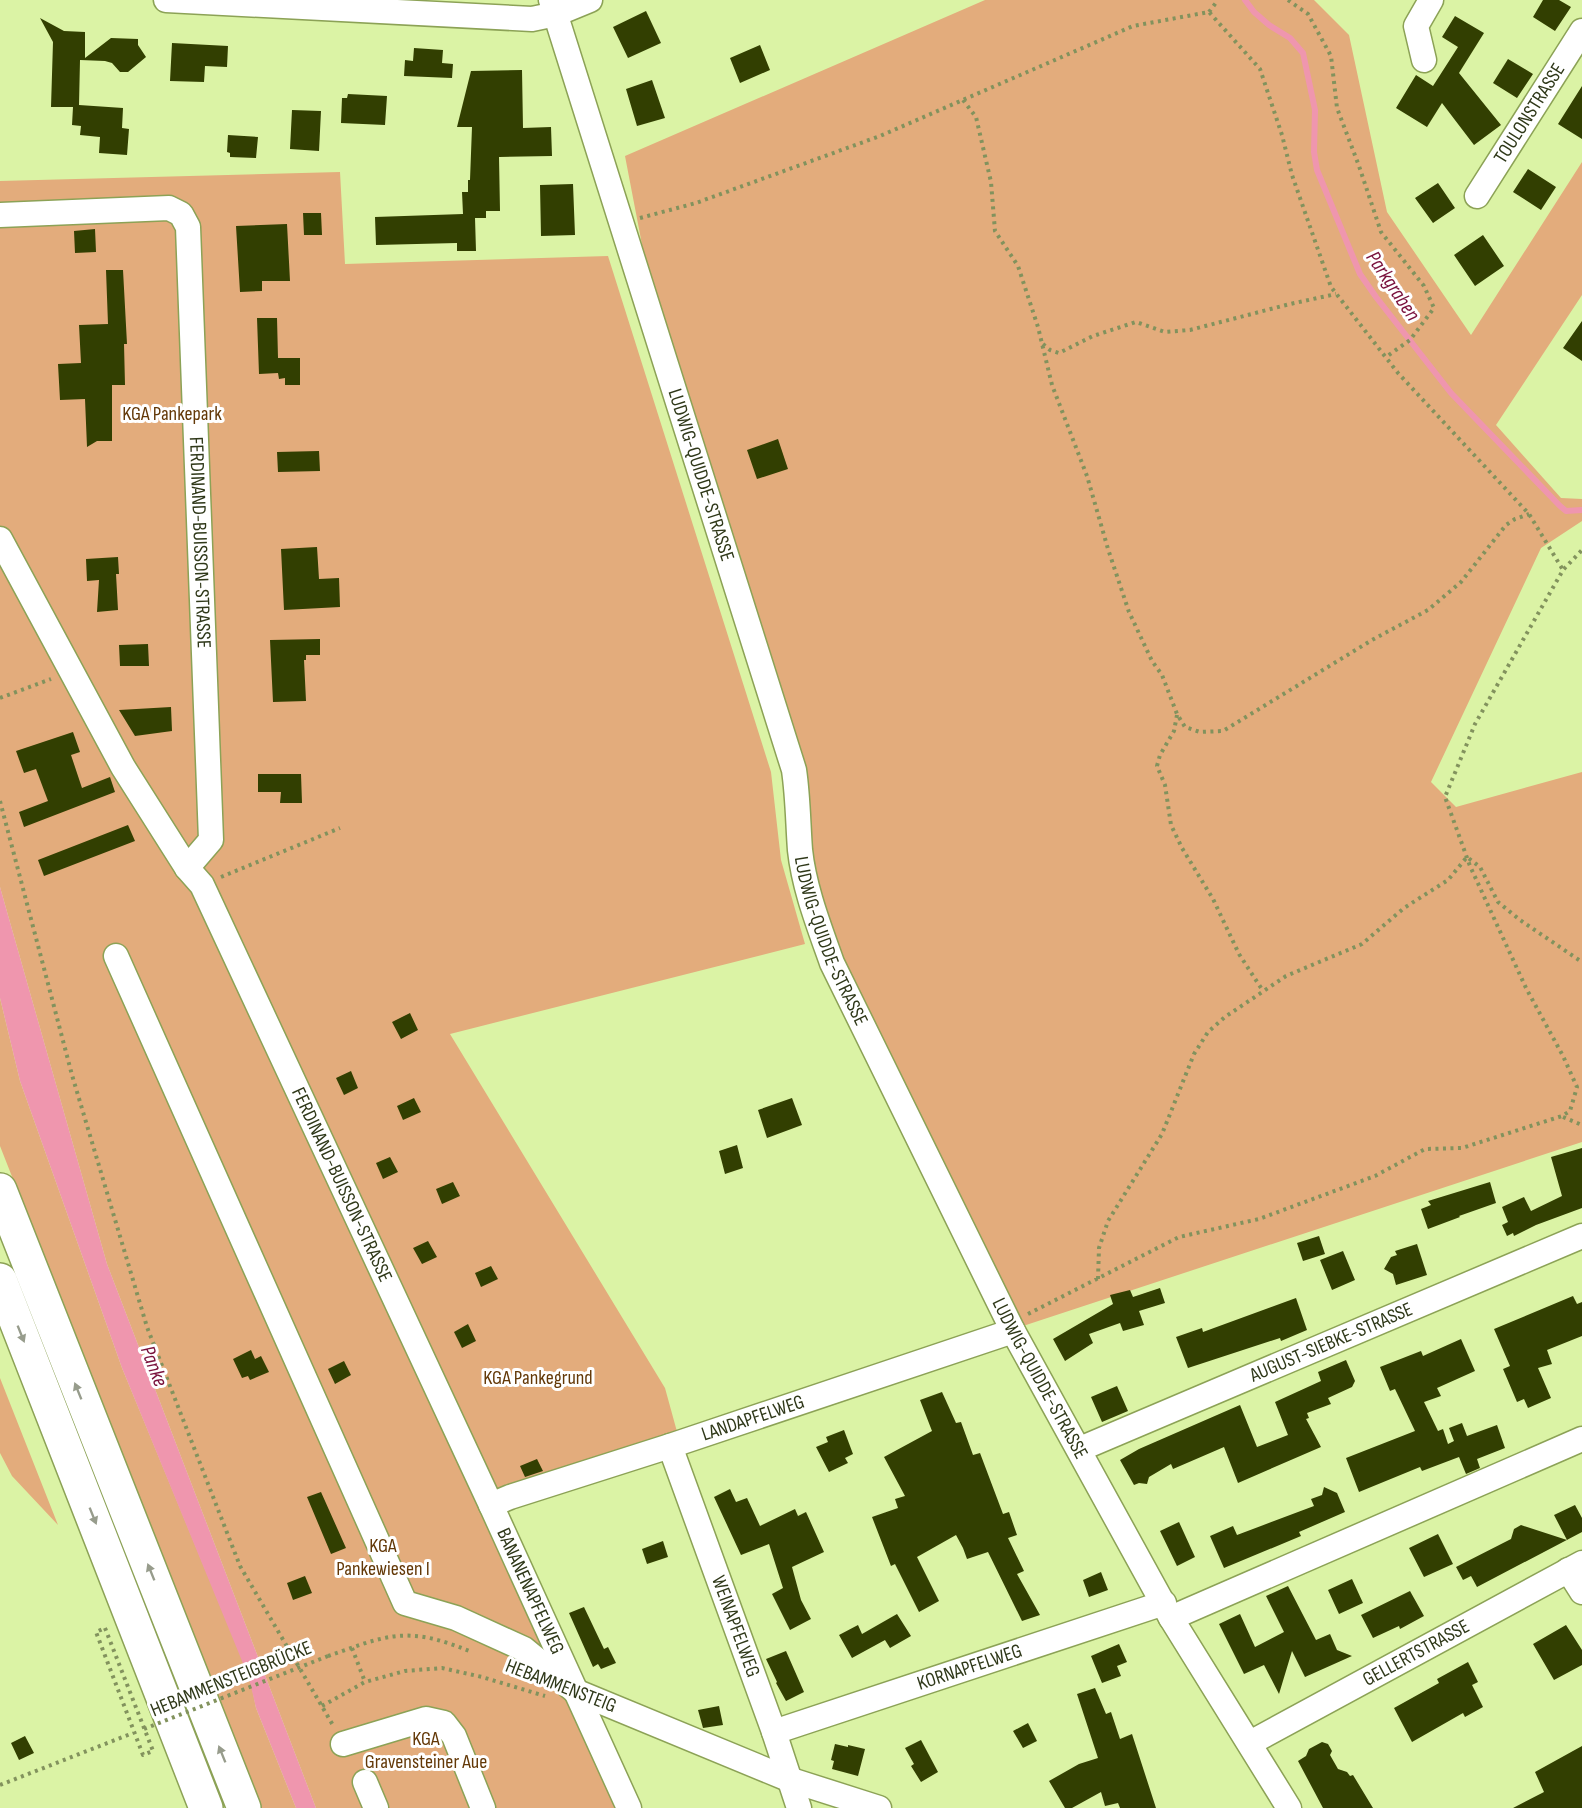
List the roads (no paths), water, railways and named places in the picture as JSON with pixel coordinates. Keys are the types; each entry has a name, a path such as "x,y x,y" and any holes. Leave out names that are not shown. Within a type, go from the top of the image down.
{"highway":[{"path":"0,1191 244,1808"},
{"path":"0,1280 206,1808"}],"street":[{"path":"166,0 532,19 554,7 590,0"},
{"path":"1424,60 1416,26 1431,0"},
{"name":"LUDWIG-QUIDDE-STRASSE","path":"554,7 794,770 799,799 800,851 813,910 832,963 1011,1327 1167,1610 1289,1808"},
{"name":"TOULONSTRASSE","path":"1478,196 1582,31"},
{"name":"FERDINAND-BUISSON-STRASSE","path":"0,214 169,208 181,214 188,227 211,840 194,877"},
{"name":"FERDINAND-BUISSON-STRASSE","path":"0,539 123,767 194,877 491,1505"},
{"path":"116,956 405,1603 456,1618 524,1648 575,1691"},
{"name":"AUGUST-SIEBKE-STRASSE","path":"1080,1449 1582,1236"},
{"name":"LANDAPFELWEG","path":"491,1505 670,1446 1011,1327"},
{"path":"1167,1610 1582,1438"},
{"name":"WEINAPFELWEG","path":"670,1446 774,1732 799,1808"},
{"name":"BANANENAPFELWEG","path":"491,1505 629,1808"},
{"path":"1575,1566 1582,1592"},
{"name":"GELLERTSTRASSE","path":"1250,1743 1575,1566"},
{"name":"KORNAPFELWEG","path":"774,1732 1167,1610"},
{"name":"HEBAMMENSTEIG","path":"575,1691 788,1779 879,1808"},
{"path":"343,1744 426,1719 444,1723 454,1736 483,1808"},
{"path":"366,1782 376,1808"}],"waterway":[{"name":"Parkgraben","path":"1245,0 1254,12 1290,38 1303,53 1315,110 1314,152 1317,170 1360,274 1451,393 1560,506 1566,511 1582,510"}],"park label":[{"name":"KGA Pankepark","path":"172,414"},
{"name":"KGA Pankegrund","path":"538,1378"},
{"name":"KGA Pankewiesen I","path":"383,1558"},
{"name":"KGA Gravensteiner Aue","path":"426,1750"}],"water label":[{"name":"Panke","path":"154,1366"}]}
